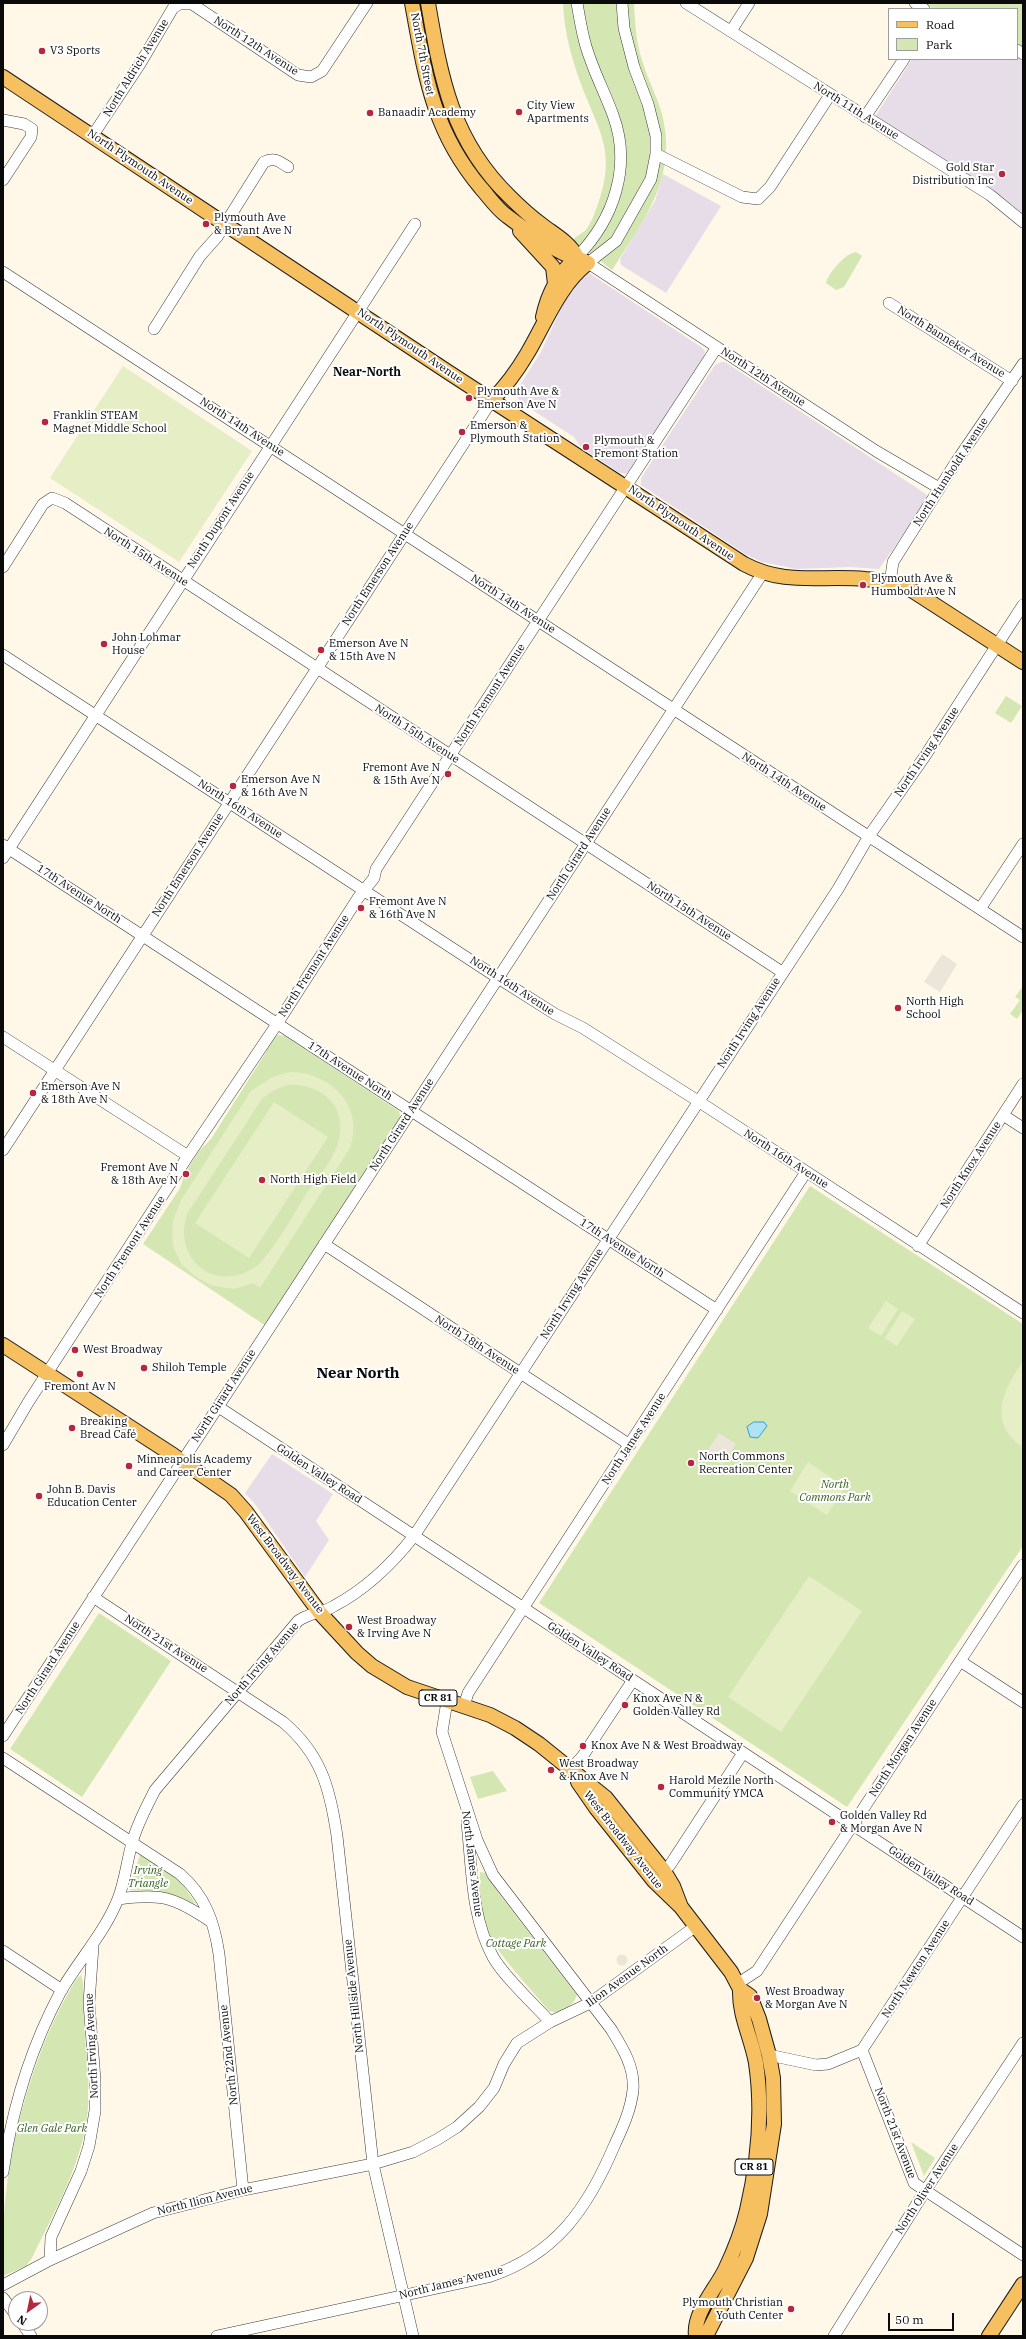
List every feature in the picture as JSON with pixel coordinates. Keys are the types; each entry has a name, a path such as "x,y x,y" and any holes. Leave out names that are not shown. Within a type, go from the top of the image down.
{"main road":[{"name":"North 7th Street","path":"412,3 425,74 439,122 465,167 507,216 564,254 583,260"},
{"name":"North 7th Street","path":"428,3 444,86 454,116 469,146 487,173 509,196 540,224 571,246 583,260"},
{"name":"North Plymouth Avenue","path":"3,77 93,135 492,400 744,564 762,574 796,579 866,579 890,583 922,596 1023,662"},
{"path":"507,216 553,267 555,284"},
{"path":"541,325 547,298 555,284 568,265 583,260"},
{"path":"492,400 506,386 527,353 541,325 583,260"},
{"name":"West Broadway Avenue","path":"3,1345 231,1495 246,1512 320,1613 357,1653 372,1666 407,1687 490,1715 515,1728 539,1744 606,1798 664,1871 673,1886 682,1907"},
{"name":"West Broadway Avenue","path":"570,1770 596,1808 654,1881 682,1907 731,1972 738,1987 750,1996 759,2018 768,2055 773,2078 774,2124 760,2214 746,2258 706,2336"},
{"name":"CR 81","path":"696,2336 695,2328 702,2311 724,2272 740,2232 747,2211 754,2168 758,2123 758,2082 751,2042 739,2006 738,1987"},
{"path":"989,2336 1023,2284"}],"street":[{"name":"North 12th Avenue","path":"181,4 192,4 298,75 311,77 322,71 367,3"},
{"path":"577,3 584,40 614,117 622,156 618,188 604,222 583,260"},
{"path":"583,260 616,241 651,179 656,154 656,136 648,104 634,67 624,28 622,3"},
{"name":"North 11th Avenue","path":"686,3 990,195 1023,222"},
{"path":"731,31 749,3"},
{"name":"North Aldrich Avenue","path":"93,135 140,64 173,8 181,4"},
{"path":"865,117 903,60"},
{"path":"656,154 742,197 758,199 770,187 830,95"},
{"path":"3,120 24,124 32,129 31,137 3,180"},
{"path":"154,329 200,256 225,224 264,162 270,159 278,160 288,167"},
{"name":"North Dupont Avenue","path":"5,850 96,715 415,224"},
{"name":"North 12th Avenue","path":"583,260 876,451 939,488"},
{"name":"North 14th Avenue","path":"3,272 539,620 673,710 1023,937"},
{"name":"North Banneker Avenue","path":"889,303 1012,381"},
{"name":"North Fremont Avenue","path":"3,1445 47,1373 188,1156 277,1024 358,898 374,878 376,869 717,347"},
{"name":"North Humboldt Avenue","path":"890,583 893,562 939,488 1023,364"},
{"name":"North Emerson Avenue","path":"3,1150 492,400"},
{"name":"North 15th Avenue","path":"3,567 43,504 52,498 65,503 182,581 782,972"},
{"name":"North Girard Avenue","path":"3,1736 183,1462 217,1406 762,574"},
{"name":"North Irving Avenue","path":"3,2172 5,2147 19,2095 45,2023 62,1990 93,1943 118,1899 132,1843 142,1815 155,1790 298,1621 304,1616 320,1613 344,1600 374,1579 389,1565 414,1536 782,972 838,889 869,836 925,756 1023,605"},
{"name":"North 16th Avenue","path":"3,655 498,978 555,1014 583,1028 1023,1313"},
{"path":"980,909 1023,844"},
{"name":"17th Avenue North","path":"5,850 143,935 277,1024 717,1310"},
{"path":"3,1037 188,1156"},
{"name":"North Knox Avenue","path":"918,1246 1023,1084"},
{"path":"1003,1115 1023,1128"},
{"name":"North James Avenue","path":"464,1706 468,1692 630,1445 806,1172"},
{"name":"North 18th Avenue","path":"324,1244 630,1445"},
{"name":"Golden Valley Road","path":"217,1406 1023,1937"},
{"name":"North Morgan Avenue","path":"738,1987 757,1971 1023,1565"},
{"name":"North 21st Avenue","path":"93,1597 239,1691"},
{"path":"960,1661 1023,1702"},
{"path":"570,1770 582,1757 633,1680"},
{"name":"North Hillside Avenue","path":"239,1691 283,1722 304,1742 322,1772 329,1789 337,1836 373,2164 402,2296 413,2336"},
{"name":"North James Avenue","path":"217,2336 488,2276 521,2263 556,2239 578,2213 592,2192 624,2123 633,2090 632,2071 627,2056 610,2029 493,1875 477,1840 442,1732 447,1701"},
{"path":"664,1871 743,1753"},
{"name":"North 22nd Avenue","path":"3,1758 189,1882 201,1896 216,1936 219,1954 243,2190"},
{"name":"North James Avenue","path":"464,1803 474,1895 484,1938 499,1965 550,2022"},
{"name":"North Newton Avenue","path":"862,2050 1023,1805"},
{"path":"118,1899 147,1895 168,1898 187,1906 210,1921"},
{"name":"Ilion Avenue North","path":"373,2164 412,2152 457,2127 479,2107 491,2092 504,2064 517,2043 550,2022 590,2004 696,1926"},
{"name":"North Irving Avenue","path":"50,2260 51,2237 81,2171 89,2146 95,2111 95,2080 89,2003 93,1943"},
{"path":"3,1951 62,1990"},
{"name":"North Oliver Avenue","path":"834,2336 925,2191 1023,2043"},
{"path":"768,2055 816,2065 828,2064 862,2050"},
{"name":"North 21st Avenue","path":"862,2050 914,2183 1023,2255"},
{"name":"North Ilion Avenue","path":"3,2285 50,2260 153,2213 243,2190 373,2164"}],"shaded area":[{"path":"1018,59 1023,62 1023,218 877,118 876,115 911,60 1018,60"},
{"path":"663,174 721,206 666,293 621,265 620,259 655,201"},
{"path":"589,273 705,351 704,357 628,472 625,474 618,472 580,446 574,437 520,402 517,396 518,388 541,352 563,304 583,276"},
{"path":"725,362 926,494 927,500 879,569 850,567 797,569 762,562 745,554 641,485 641,478 715,365"},
{"path":"942,954 957,964 940,992 924,982"},
{"path":"719,1433 736,1444 722,1465 705,1454"},
{"path":"272,1454 333,1494 316,1521 329,1540 305,1577 255,1504 245,1493"},
{"path":"622,1954 626,1956 628,1960 626,1964 622,1966 618,1964 616,1960 618,1956"}],"green space":[{"path":"563,3 634,3 638,46 660,107 664,123 666,144 665,164 660,183 645,218 612,270 573,240 585,231 594,214 603,187 606,172 606,159 601,134 573,59 565,26"},
{"path":"928,3 1023,3 1023,47 1018,44 1018,8 932,8 927,5"},
{"path":"856,252 862,256 844,287 836,290 826,283 830,274 838,264 847,256"},
{"path":"123,366 252,451 179,562 50,478"},
{"path":"1006,696 1022,706 1011,723 995,713"},
{"path":"1023,986 1023,1010 1017,1019 1010,1014 1020,1000 1015,997"},
{"path":"278,1035 285,1036 399,1111 401,1120 266,1326 143,1244 180,1188 185,1173 199,1151 211,1139 265,1054 270,1041"},
{"path":"291,1072 306,1074 319,1078 331,1085 341,1095 348,1106 353,1119 353,1133 350,1148 260,1288 253,1283 234,1289 210,1285 195,1276 182,1265 174,1249 172,1238 173,1220 181,1200 251,1091 272,1077","holes":["288,1085 300,1085 320,1092 335,1106 339,1116 340,1127 339,1139 334,1154 305,1196 278,1240 259,1264 244,1273 229,1276 215,1275 202,1269 193,1259 186,1247 184,1231 187,1214 262,1099 274,1090"]},
{"name":"North High Field","path":"274,1102 328,1137 249,1258 195,1223"},
{"name":"North Commons Park","path":"810,1186 1023,1324 1023,1546 847,1807 539,1603"},
{"path":"886,1301 898,1309 881,1336 868,1328"},
{"path":"902,1311 915,1319 897,1346 885,1338"},
{"path":"1023,1361 1023,1447 1012,1438 1005,1427 1002,1417 1002,1406 1010,1383"},
{"path":"808,1462 845,1487 827,1515 790,1491"},
{"path":"809,1576 862,1611 781,1732 728,1697"},
{"path":"99,1613 171,1661 82,1797 10,1749"},
{"path":"493,1771 507,1791 478,1799 470,1777"},
{"name":"Irving Triangle","path":"140,1854 180,1881 196,1904 165,1893 130,1890"},
{"name":"Cottage Park","path":"480,1872 486,1873 500,1895 577,1995 573,2003 560,2013 549,2011 506,1960 491,1939 481,1909"},
{"name":"Glen Gale Park","path":"81,1975 84,1994 84,2026 88,2067 88,2108 81,2147 67,2185 32,2258 26,2266 3,2276 3,2234 6,2192 19,2121 32,2076 49,2032 73,1985"},
{"path":"911,2142 935,2158 924,2176"}],"water":[{"path":"754,1422 764,1422 767,1426 758,1438 750,1437 747,1427"}],"place":[{"name":"V3 Sports","path":"42,51"},
{"name":"City View Apartments","path":"519,112"},
{"name":"Banaadir Academy","path":"370,113"},
{"name":"Gold Star Distribution Inc","path":"1002,174"},
{"name":"Plymouth Ave & Bryant Ave N","path":"206,224"},
{"name":"Plymouth Ave & Emerson Ave N","path":"469,398"},
{"name":"Franklin STEAM Magnet Middle School","path":"45,422"},
{"name":"Emerson & Plymouth Station","path":"462,432"},
{"name":"Plymouth & Fremont Station","path":"586,447"},
{"name":"Plymouth Ave & Humboldt Ave N","path":"863,585"},
{"name":"John Lohmar House","path":"104,644"},
{"name":"Emerson Ave N & 15th Ave N","path":"321,650"},
{"name":"Fremont Ave N & 15th Ave N","path":"448,774"},
{"name":"Emerson Ave N & 16th Ave N","path":"233,786"},
{"name":"Fremont Ave N & 16th Ave N","path":"361,908"},
{"name":"North High School","path":"898,1008"},
{"name":"Emerson Ave N & 18th Ave N","path":"33,1093"},
{"name":"Fremont Ave N & 18th Ave N","path":"186,1174"},
{"name":"North High Field","path":"262,1180"},
{"name":"West Broadway","path":"75,1350"},
{"name":"Shiloh Temple","path":"144,1368"},
{"name":"Fremont Av N","path":"80,1374"},
{"name":"Breaking Bread Café","path":"72,1428"},
{"name":"North Commons Recreation Center","path":"691,1463"},
{"name":"Minneapolis Academy and Career Center","path":"129,1466"},
{"name":"John B. Davis Education Center","path":"39,1496"},
{"name":"West Broadway & Irving Ave N","path":"349,1627"},
{"name":"Knox Ave N & Golden Valley Rd","path":"625,1705"},
{"name":"Knox Ave N & West Broadway","path":"583,1746"},
{"name":"West Broadway & Knox Ave N","path":"551,1770"},
{"name":"Harold Mezile North Community YMCA","path":"661,1787"},
{"name":"Golden Valley Rd & Morgan Ave N","path":"832,1822"},
{"name":"West Broadway & Morgan Ave N","path":"757,1998"},
{"name":"Plymouth Christian Youth Center","path":"791,2309"}],"district":[{"name":"Near-North","path":"367,373"},
{"name":"Near North","path":"358,1374"}]}
